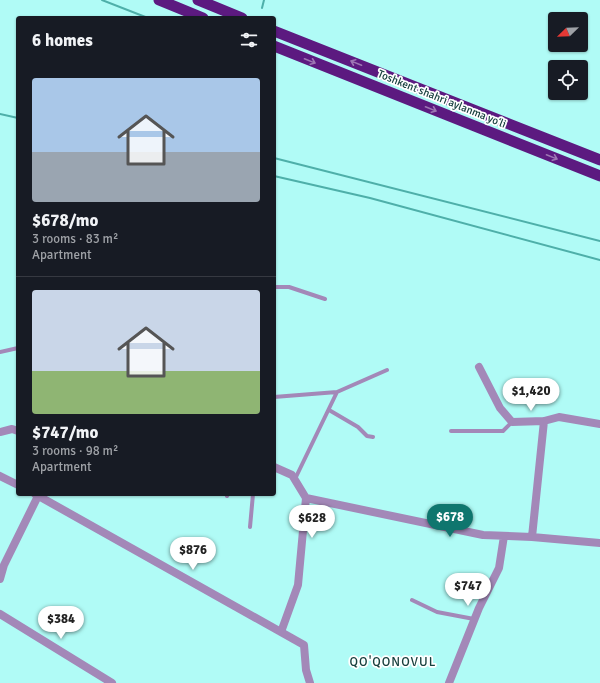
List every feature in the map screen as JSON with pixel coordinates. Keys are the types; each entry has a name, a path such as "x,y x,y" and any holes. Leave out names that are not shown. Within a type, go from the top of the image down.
{"highway":[{"path":"158,0 198,16"},
{"path":"198,0 237,16"},
{"name":"Toshkent shahri aylanma yoʻli","path":"276,32 600,160"},
{"name":"Toshkent shahri aylanma yoʻli","path":"276,47 600,176"},
{"path":"519,144 518,135 524,130"}],"street":[{"path":"479,367 500,408 512,422 544,421 559,417 600,424"},
{"path":"532,537 544,421"},
{"path":"0,432 12,428 16,430"},
{"path":"276,468 292,475 306,498 298,585 281,632"},
{"path":"0,476 16,484"},
{"path":"0,579 4,565 36,496"},
{"path":"38,496 304,645 306,670 310,683"},
{"path":"306,498 483,535 532,537 600,544"},
{"path":"449,683 474,618 499,568 504,536"},
{"path":"0,614 112,683"}],"lane":[{"path":"276,287 289,287 325,299"},
{"path":"0,352 16,348"},
{"path":"276,397 337,392 387,370"},
{"path":"295,480 337,392"},
{"path":"329,410 358,427 367,436 373,436"},
{"path":"451,431 503,431 512,422"},
{"path":"250,526 253,496"},
{"path":"412,600 437,612 474,618"}],"waterway":[{"path":"102,0 143,16"},
{"path":"262,8 264,0"},
{"path":"0,114 16,118"},
{"path":"276,159 600,241"},
{"path":"276,176 370,198 600,260"}],"district":[{"name":"QO'QONOVUL","path":"393,662"}]}
